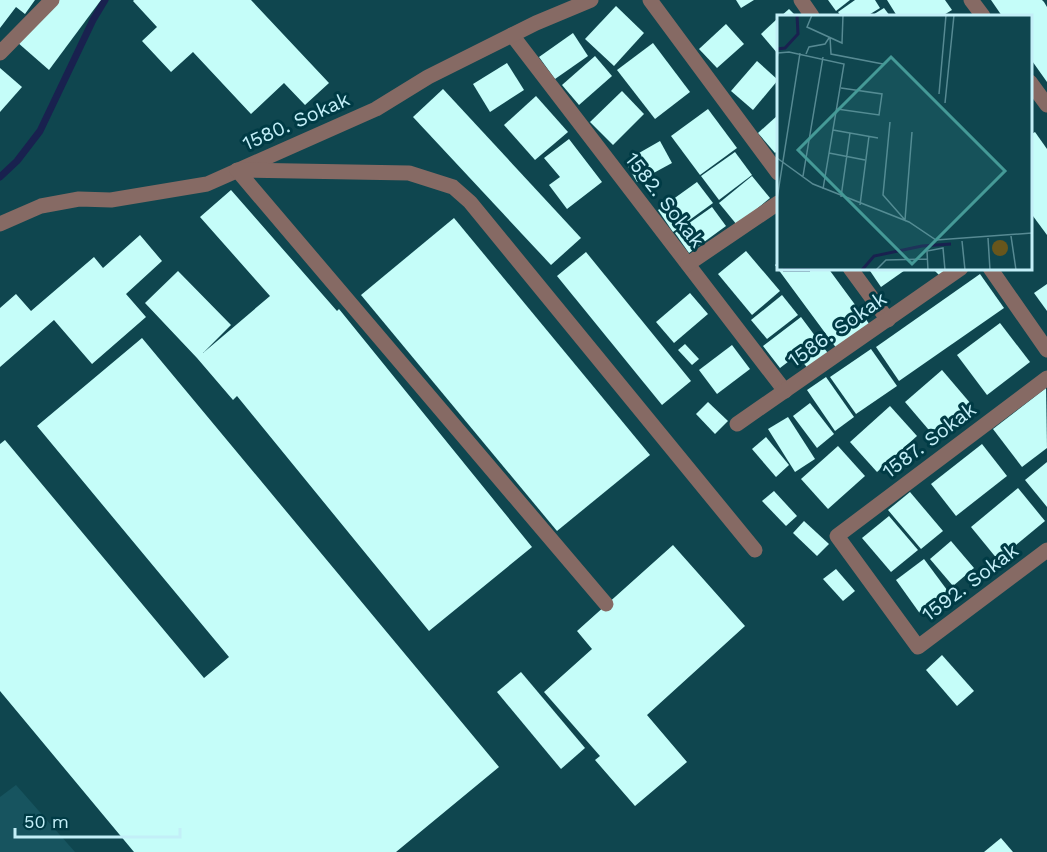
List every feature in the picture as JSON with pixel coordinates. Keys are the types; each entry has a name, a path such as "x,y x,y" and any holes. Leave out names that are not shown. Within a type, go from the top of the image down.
{"street":[{"path":"0,53 52,0"},
{"name":"1580. Sokak","path":"0,224 41,206 79,199 111,200 207,184 375,109 428,77 512,35 591,0"},
{"path":"650,0 777,172"},
{"path":"801,0 811,15"},
{"path":"971,0 982,15"},
{"name":"1582. Sokak","path":"512,35 785,391"},
{"path":"1032,85 1047,105"},
{"path":"237,170 409,173 453,187 470,202 755,550"},
{"path":"237,170 606,604"},
{"path":"688,264 777,204"},
{"path":"851,270 888,320"},
{"name":"1586. Sokak","path":"737,424 958,270"},
{"path":"991,270 1047,350"},
{"name":"1587. Sokak","path":"918,647 837,536 1047,378"},
{"name":"1592. Sokak","path":"918,647 1047,550"}],"shaded area":[{"path":"16,785 75,852 0,852 0,797"}],"building":[{"path":"0,0 35,0 25,14 16,7 0,28"},
{"path":"59,0 101,0 49,70 17,42"},
{"path":"134,0 251,0 329,83 305,105 284,83 251,114 193,52 171,72 142,41 157,27"},
{"path":"736,0 754,0 741,8"},
{"path":"828,0 850,0 836,11"},
{"path":"855,0 875,0 880,8 869,15 840,15 838,12"},
{"path":"887,0 945,0 952,10 944,15 896,15"},
{"path":"991,0 1042,0 1044,2 1047,7 1047,82 1032,61 1032,15 1001,15"},
{"path":"616,6 644,33 614,66 585,39"},
{"path":"884,8 889,15 873,15"},
{"path":"789,9 795,15 782,15"},
{"path":"777,19 777,53 761,34"},
{"path":"726,24 744,44 717,68 699,49"},
{"path":"573,33 588,56 555,79 539,57"},
{"path":"653,43 690,92 655,119 617,70"},
{"path":"595,56 612,76 579,105 562,85"},
{"path":"757,61 777,79 753,110 731,91"},
{"path":"507,63 524,90 490,112 473,84"},
{"path":"0,68 22,87 0,112"},
{"path":"443,89 581,238 551,265 413,117"},
{"path":"622,91 644,114 613,145 590,122"},
{"path":"536,96 568,132 535,160 504,125"},
{"path":"708,109 737,148 700,175 671,136"},
{"path":"777,116 777,151 775,153 758,133"},
{"path":"1035,132 1047,149 1047,235 1032,215 1032,134"},
{"path":"569,139 602,182 567,209 549,185 560,177 544,158"},
{"path":"660,141 672,163 637,182 625,161"},
{"path":"735,152 752,175 719,200 701,176"},
{"path":"752,176 770,198 737,225 719,203"},
{"path":"697,182 713,203 673,232 658,210"},
{"path":"231,190 337,311 339,309 532,547 429,631 237,396 233,400 145,303 178,271 231,325 203,353 270,296 200,217"},
{"path":"712,207 726,226 689,253 675,233"},
{"path":"454,218 650,455 557,531 361,295"},
{"path":"140,235 162,261 126,294 146,317 92,364 54,320 0,367 0,308 16,294 31,311 94,257 103,268"},
{"path":"746,251 780,291 752,315 718,274"},
{"path":"586,252 691,381 662,405 557,276"},
{"path":"779,270 829,270 870,325 837,349"},
{"path":"869,270 905,270 881,287"},
{"path":"934,270 948,270 942,278"},
{"path":"980,274 1004,308 899,381 876,347"},
{"path":"1047,284 1047,311 1034,293"},
{"path":"690,293 708,314 674,343 656,322"},
{"path":"782,295 798,315 767,339 751,320"},
{"path":"801,317 830,356 810,371 797,355 780,368 763,346"},
{"path":"1000,323 1030,362 987,395 957,355"},
{"path":"142,338 499,767 396,852 134,852 0,691 0,444 5,440 204,678 229,657 37,426"},
{"path":"685,344 699,359 692,365 678,350"},
{"path":"732,345 750,369 717,394 699,370"},
{"path":"871,349 897,386 856,414 830,377"},
{"path":"942,370 971,404 934,436 905,402"},
{"path":"826,377 854,417 835,431 807,390"},
{"path":"1046,388 1047,448 1022,467 993,429"},
{"path":"708,402 728,421 715,434 696,414"},
{"path":"810,403 834,434 817,448 793,416"},
{"path":"890,406 917,436 877,472 850,442"},
{"path":"788,417 815,459 795,472 768,429"},
{"path":"766,437 789,465 776,477 752,449"},
{"path":"982,444 1007,476 956,516 931,484"},
{"path":"838,446 865,476 828,509 801,479"},
{"path":"1047,462 1047,507 1025,480"},
{"path":"1018,488 1045,521 998,560 971,527"},
{"path":"774,491 797,516 786,526 762,501"},
{"path":"910,492 943,531 921,549 888,510"},
{"path":"889,516 918,550 891,572 862,538"},
{"path":"804,521 829,544 817,556 793,533"},
{"path":"951,541 974,568 953,586 930,559"},
{"path":"673,545 745,626 647,715 687,762 635,806 595,760 600,756 544,692 592,649 577,631"},
{"path":"924,559 950,594 921,615 896,580"},
{"path":"836,569 855,591 843,601 823,579"},
{"path":"942,655 974,691 957,706 926,670"},
{"path":"521,672 585,748 561,769 497,692"},
{"path":"1001,838 1013,852 984,852"}],"waterway":[{"path":"0,177 17,161 40,131 93,20 105,0"}]}
